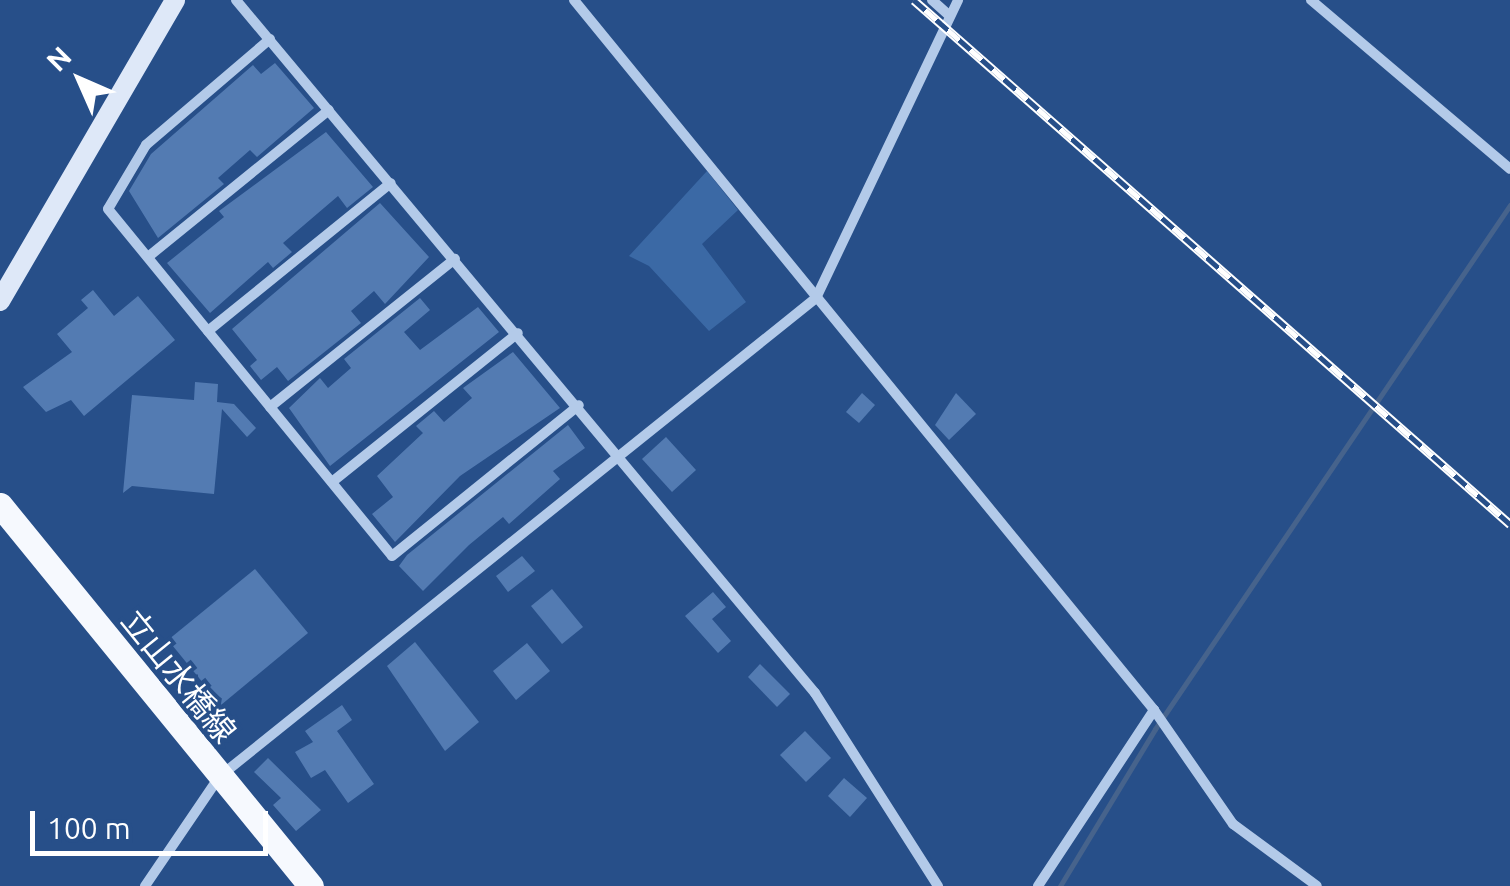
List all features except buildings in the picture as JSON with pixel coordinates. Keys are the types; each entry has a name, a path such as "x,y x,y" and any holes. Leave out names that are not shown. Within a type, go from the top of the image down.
{"main road":[{"name":"立山水橋線","path":"0,506 311,886"}],"street":[{"path":"0,300 176,0"},
{"path":"236,0 815,692 938,886"},
{"path":"574,0 1154,710 1234,824 1317,886"},
{"path":"932,0 950,16"},
{"path":"145,886 219,777 816,298 958,0"},
{"path":"1311,0 1510,169"},
{"path":"270,39 146,144 108,208 392,556 578,405"},
{"path":"148,257 329,110"},
{"path":"208,331 391,183"},
{"path":"270,407 455,259"},
{"path":"332,482 518,333"},
{"path":"1038,886 1154,710"}],"shaded area":[{"path":"707,171 738,210 702,244 746,302 709,331 649,266 629,256"}],"waterway":[{"path":"1060,886 1155,729 1510,205"}],"railway":[{"path":"914,0 1510,524"}]}
